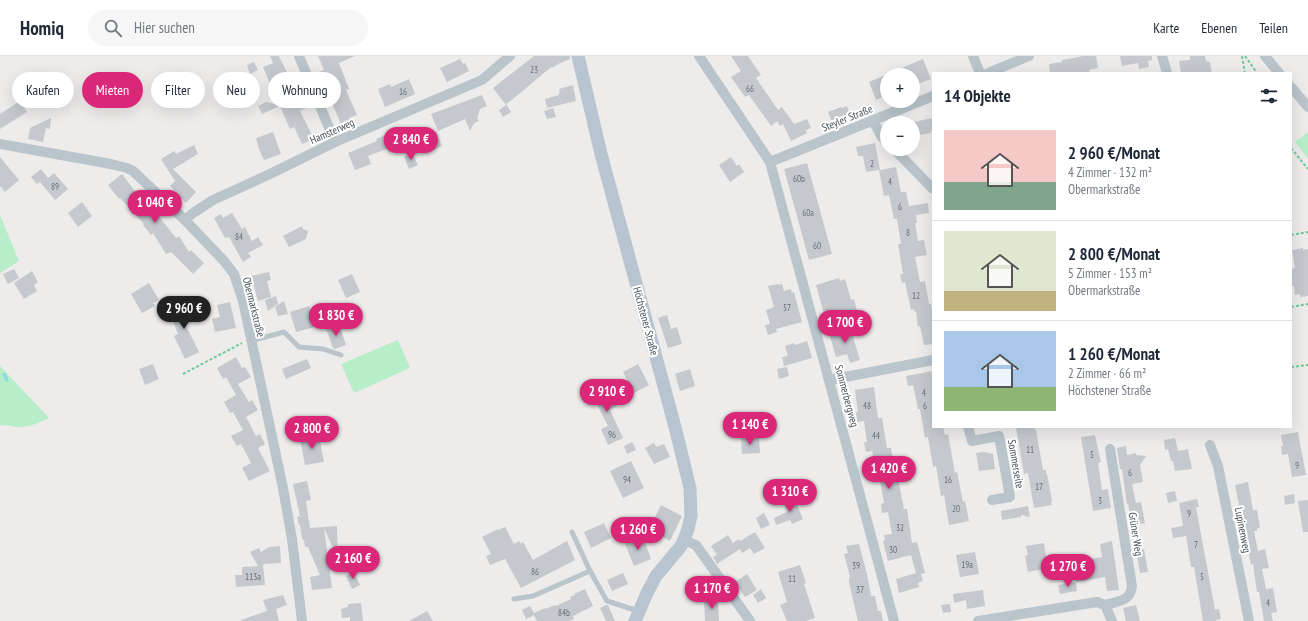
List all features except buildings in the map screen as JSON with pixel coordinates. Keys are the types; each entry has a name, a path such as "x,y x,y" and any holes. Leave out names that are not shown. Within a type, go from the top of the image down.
{"main road":[{"name":"Höchstener Straße","path":"578,56 602,154 687,475 691,501 691,516 684,540 681,546 656,576 637,616"}],"street":[{"path":"299,56 335,142"},
{"name":"Hamsterweg","path":"185,220 213,200 335,142 482,80 510,56"},
{"name":"Sommerbergweg","path":"700,56 770,162 894,621"},
{"path":"973,56 980,72"},
{"path":"990,72 1029,56"},
{"path":"1162,56 1167,72"},
{"path":"1265,56 1278,72"},
{"path":"1292,88 1308,107"},
{"name":"Steyler Straße","path":"770,162 932,96"},
{"path":"873,121 880,133"},
{"name":"Obermarkstraße","path":"0,144 111,164 133,171 185,220 224,261 234,274 242,301 283,488 292,539 302,621"},
{"path":"901,156 932,188"},
{"path":"830,380 932,360"},
{"name":"Sommerseite","path":"968,428 972,441 999,436 1010,497 992,500"},
{"name":"Lupinenweg","path":"1210,445 1218,466 1249,621"},
{"name":"Grüner Weg","path":"1104,605 1128,598 1131,594 1132,586 1110,449"},
{"path":"684,540 696,545 750,621"},
{"path":"978,621 1018,618 1097,602 1104,605 1112,621"}],"lane":[{"path":"250,340 284,332 299,347 323,349 341,355"},
{"path":"572,532 590,571 608,601 637,616"},
{"path":"514,599 533,596 590,571"}],"path":[{"path":"1243,56 1245,72"},
{"path":"1243,56 1256,72"},
{"path":"1292,149 1308,169"},
{"path":"1292,235 1308,232"},
{"path":"1292,307 1308,304"},
{"path":"183,374 250,340"},
{"path":"1292,367 1308,365"}],"green space":[{"path":"1308,132 1308,159 1295,142"},
{"path":"0,215 19,261 0,273"},
{"path":"398,340 410,368 354,393 341,364"},
{"path":"0,366 49,418 26,426 0,426"}],"waterway":[{"path":"4,374 7,380"}]}
